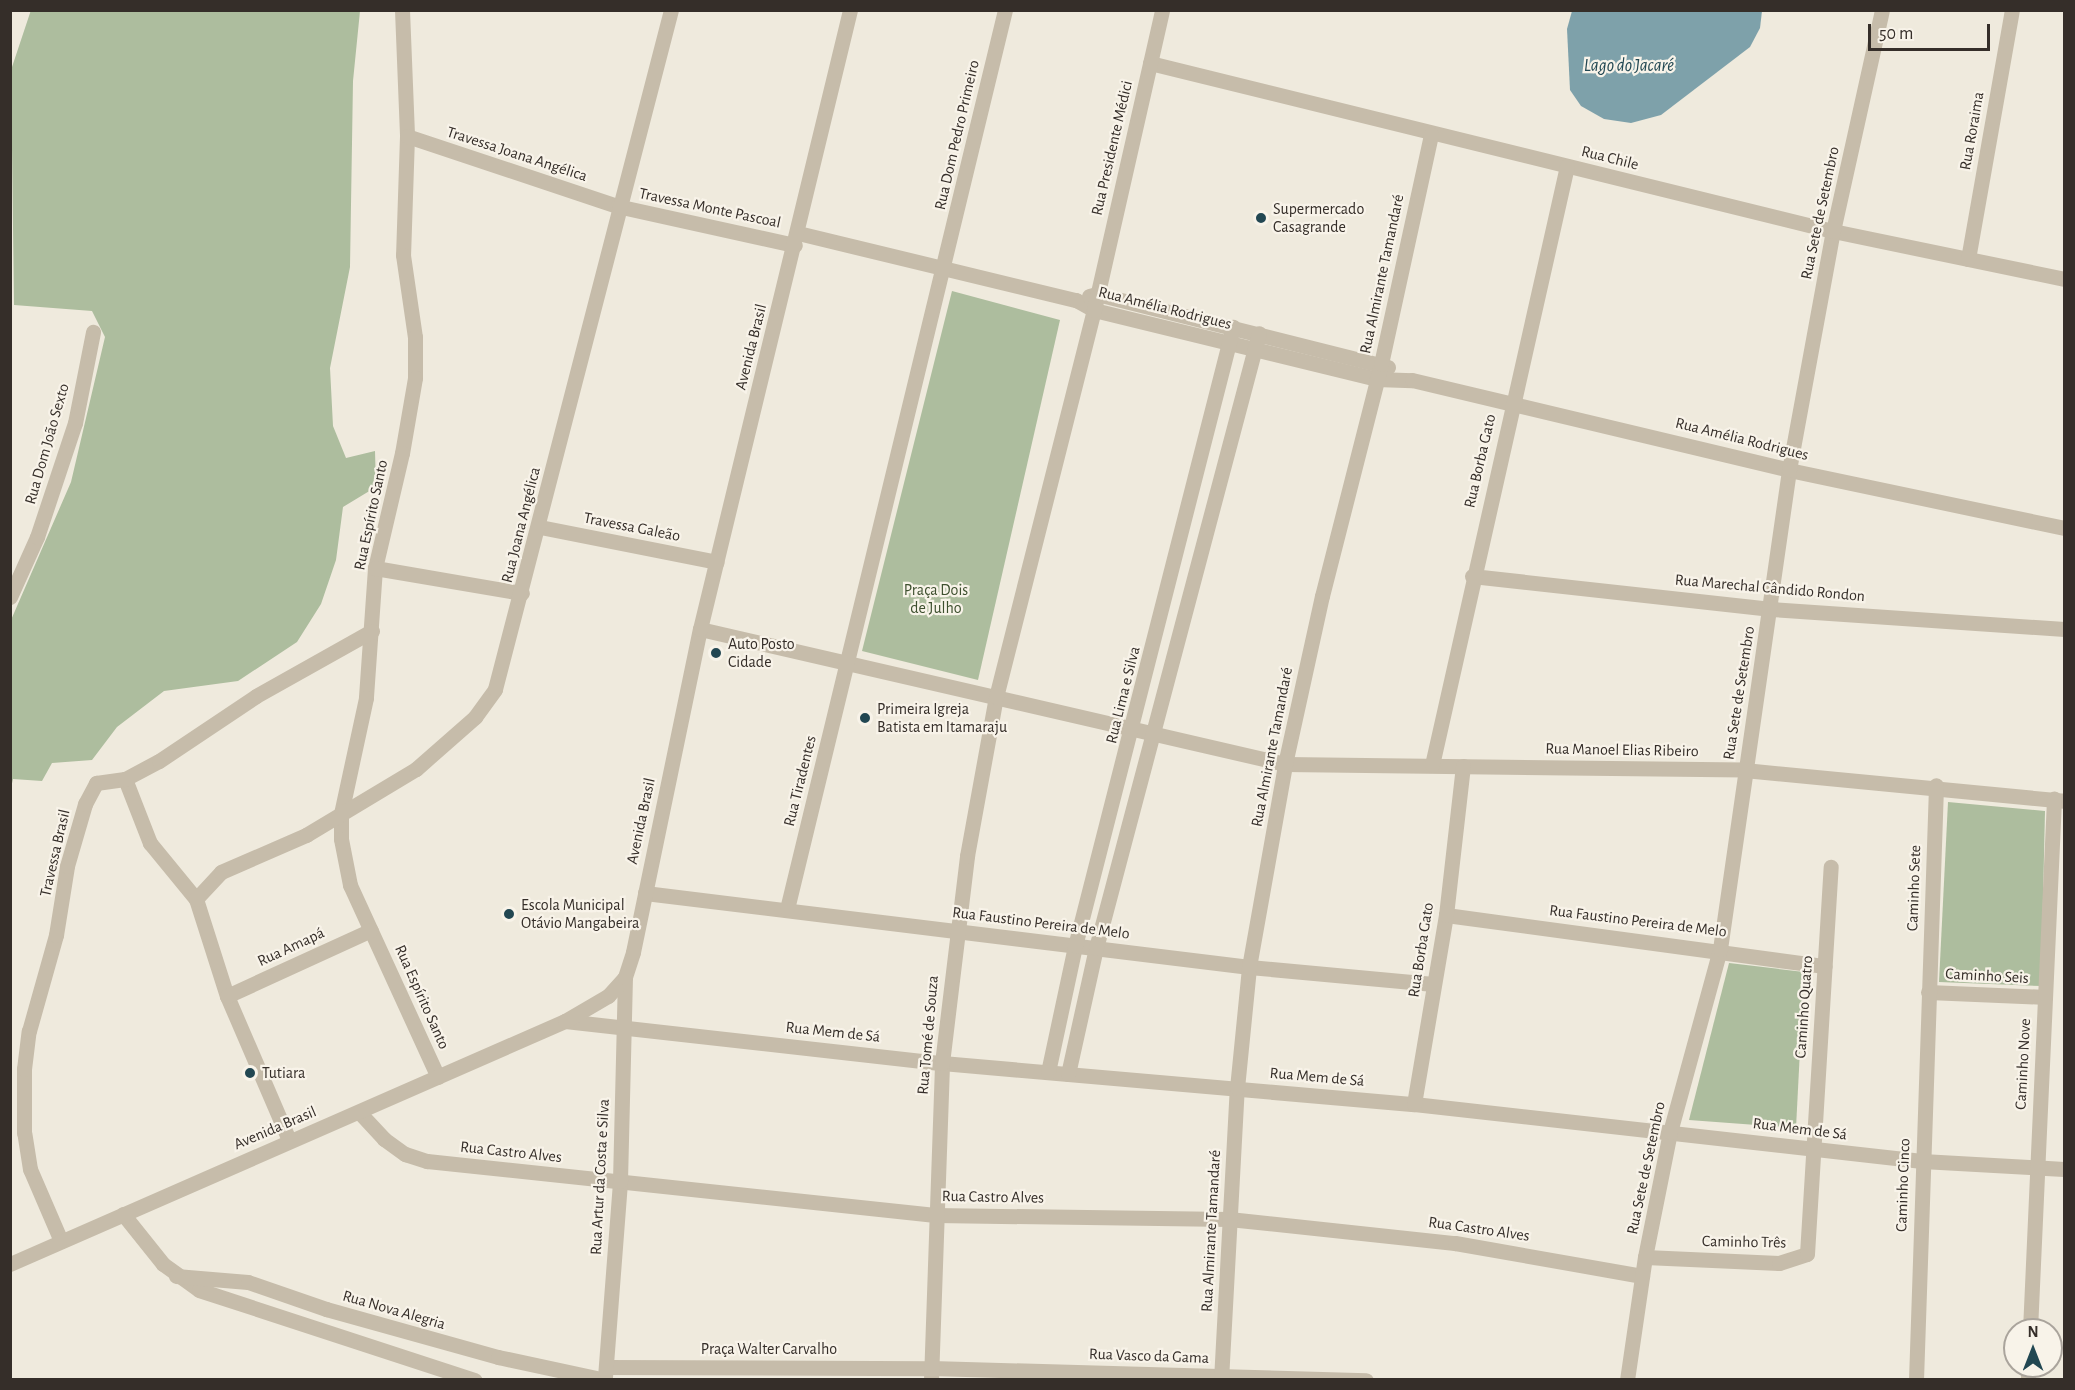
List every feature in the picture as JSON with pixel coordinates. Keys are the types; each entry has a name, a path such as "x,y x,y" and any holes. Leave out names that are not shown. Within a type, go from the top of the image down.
{"street":[{"name":"Rua Espírito Santo","path":"402,10 407,136 403,255 415,337 415,378 402,453 375,568 372,631 358,742 341,814 342,859 371,930 438,1077"},
{"name":"Rua Joana Angélica","path":"196,899 221,872 306,835 416,769 475,717 495,689 540,527 617,206 670,10"},
{"name":"Avenida Brasil","path":"10,1264 565,1021 608,996 625,977 645,893 700,629 850,10"},
{"name":"Rua Dom Pedro Primeiro","path":"945,268 1005,10"},
{"name":"Rua Presidente Médici","path":"1098,294 1162,10"},
{"name":"Rua Sete de Setembro","path":"1627,1380 1645,1257 1670,1132 1719,949 1744,770 1771,609 1789,470 1833,231 1882,10"},
{"name":"Rua Roraima","path":"1968,259 2012,10"},
{"name":"Rua Chile","path":"1150,63 1431,134 1833,231 2064,279"},
{"name":"Rua Almirante Tamandaré","path":"1221,1378 1237,1088 1249,967 1285,764 1381,364 1431,134"},
{"name":"Travessa Joana Angélica","path":"407,136 617,206"},
{"name":"Rua Borba Gato","path":"1432,765 1472,576 1567,166"},
{"name":"Travessa Monte Pascoal","path":"617,206 796,239"},
{"path":"796,239 945,268 1076,300"},
{"path":"849,663 945,268"},
{"path":"700,629 996,697 1098,294"},
{"name":"Rua Amélia Rodrigues","path":"1076,300 1098,294 1381,364 1412,380"},
{"name":"Rua Amélia Rodrigues","path":"1076,300 1094,310 1376,379 1412,380 1512,402 1789,470 2064,528"},
{"name":"Rua Lima e Silva","path":"1048,1072 1075,946 1133,731 1233,327"},
{"name":"Rua Dom João Sexto","path":"10,597 37,537 75,423 93,332"},
{"path":"1068,1074 1096,948 1259,333"},
{"name":"Travessa Galeão","path":"540,527 717,562"},
{"path":"375,568 522,593"},
{"name":"Rua Marechal Cândido Rondon","path":"1472,576 1771,609 2064,629"},
{"name":"Travessa Brasil","path":"61,1240 30,1170 24,1133 29,1031 56,935 67,866 85,804 96,783 125,779 256,696 372,631"},
{"name":"Rua Tiradentes","path":"787,909 849,663"},
{"name":"Rua Manoel Elias Ribeiro","path":"996,697 1133,731 1285,764 1744,770 1936,785 2059,800"},
{"name":"Rua Tomé de Souza","path":"931,1374 942,1062 956,930 996,697"},
{"name":"Rua Borba Gato","path":"1414,1104 1446,915 1463,766"},
{"path":"125,779 150,843 196,899 227,996 289,1140"},
{"name":"Caminho Sete","path":"1928,992 1936,785"},
{"name":"Caminho Nove","path":"2030,1318 2044,997 2059,800"},
{"name":"Caminho Quatro","path":"1813,1148 1831,867"},
{"name":"Rua Faustino Pereira de Melo","path":"645,893 1249,967 1433,984"},
{"name":"Rua Faustino Pereira de Melo","path":"1446,915 1719,949 1825,966"},
{"name":"Rua Amapá","path":"227,996 371,930"},
{"name":"Rua Artur da Costa e Silva","path":"605,1375 620,1180 625,977"},
{"name":"Caminho Seis","path":"1928,992 2044,997"},
{"name":"Caminho Cinco","path":"1916,1380 1928,992"},
{"name":"Rua Mem de Sá","path":"565,1021 942,1062 1414,1104 1922,1161 2064,1169"},
{"name":"Rua Castro Alves","path":"359,1112 384,1139 405,1154 427,1161 935,1215 1229,1219 1455,1243 1642,1276"},
{"name":"Caminho Três","path":"1645,1257 1779,1263 1807,1254 1813,1148"},
{"path":"123,1214 176,1276 199,1290 475,1380"},
{"name":"Rua Nova Alegria","path":"176,1276 248,1282 326,1309 498,1357 605,1375"},
{"name":"Praça Walter Carvalho","path":"605,1375 931,1374"},
{"name":"Rua Vasco da Gama","path":"931,1374 1366,1380"}],"green space":[{"path":"31,10 360,11 353,81 350,267 330,368 333,426 346,458 375,451 376,487 343,507 336,560 321,604 297,642 238,681 164,691 117,727 92,760 52,763 42,781 13,779 11,788 11,620 71,482 105,337 92,311 14,305 11,70"},
{"name":"Praça Dois de Julho","path":"952,291 1060,320 978,680 862,651"},
{"path":"1948,802 2045,811 2041,986 1939,982"},
{"path":"1729,963 1804,972 1796,1128 1689,1120"}],"water":[{"name":"Lago do Jacaré","path":"1572,11 1762,11 1760,28 1750,47 1661,115 1631,123 1604,119 1581,106 1570,90 1567,29"}],"place":[{"name":"Supermercado Casagrande","path":"1261,218"},
{"name":"Auto Posto Cidade","path":"716,653"},
{"name":"Primeira Igreja Batista em Itamaraju","path":"865,718"},
{"name":"Escola Municipal Otávio Mangabeira","path":"509,914"},
{"name":"Tutiara","path":"250,1073"}]}
